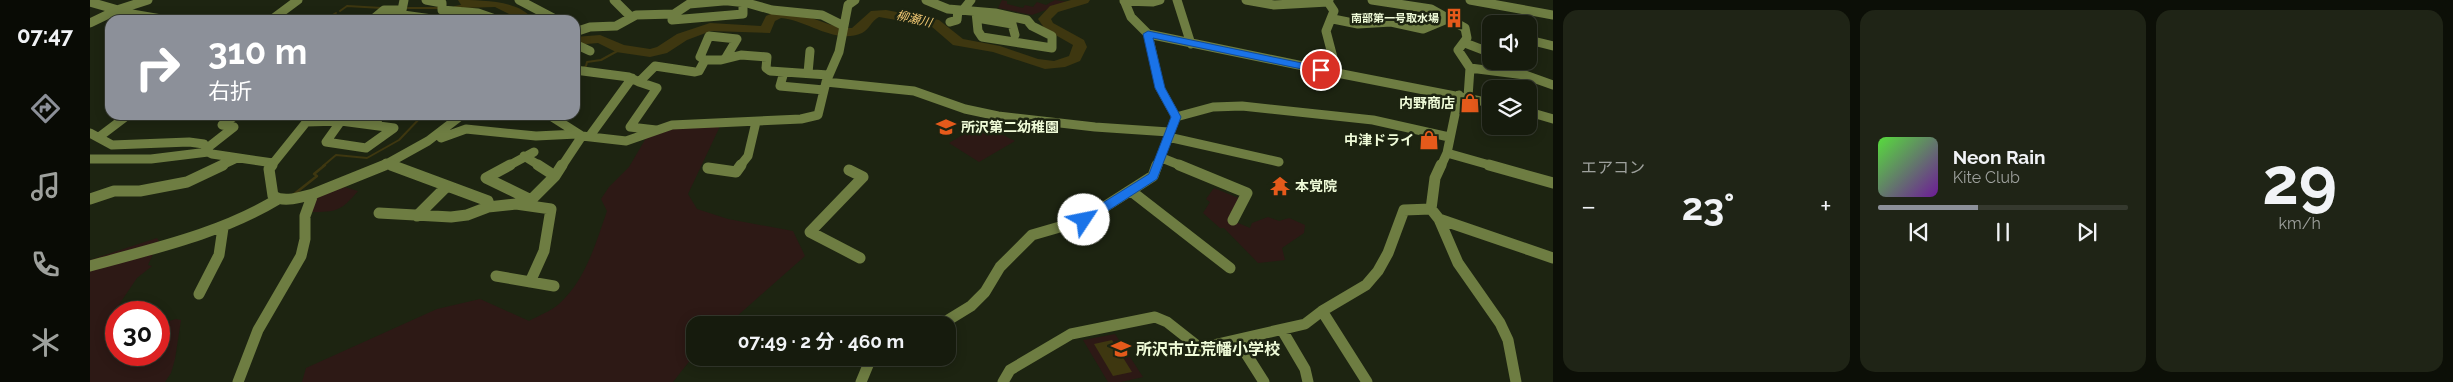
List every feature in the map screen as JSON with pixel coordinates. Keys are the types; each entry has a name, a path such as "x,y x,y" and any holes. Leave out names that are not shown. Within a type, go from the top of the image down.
{"street":[{"path":"107,15 148,0"},
{"path":"278,15 298,0"},
{"path":"426,0 442,3 441,8 462,13 484,15"},
{"path":"519,0 548,15"},
{"path":"614,0 631,17"},
{"path":"743,2 743,14 672,20 676,9 685,4 721,0 743,2 772,10 822,15 846,15"},
{"path":"90,266 196,238 223,228 278,199 313,194 368,175 386,163 426,144 466,129 536,136 584,136 626,141 635,140 672,125 801,119 818,115 826,82 839,52 848,5 855,0"},
{"path":"926,0 1012,24 1014,35"},
{"path":"950,22 957,20 961,10 971,0"},
{"path":"1160,0 1153,2 1124,0 1131,17 1148,34 1482,101"},
{"path":"1177,0 1192,44"},
{"path":"1246,0 1274,5 1328,1 1334,11 1333,19 1326,31 1336,73"},
{"path":"1372,0 1432,10 1465,28 1467,32 1465,43 1458,50 1470,68 1464,96 1449,137 1447,154 1435,178 1435,214 1458,263 1500,323 1508,340 1516,382"},
{"path":"1431,0 1432,10"},
{"path":"1470,0 1553,15"},
{"path":"92,4 142,15"},
{"path":"378,15 384,10 401,8"},
{"path":"978,10 1027,20 1032,26 1052,36 1052,48 982,37 978,31 977,15 978,10"},
{"path":"580,26 612,27 631,17 674,14"},
{"path":"822,15 844,31"},
{"path":"90,23 105,16"},
{"path":"1333,19 1358,24 1391,22 1423,29 1447,19"},
{"path":"580,30 590,27"},
{"path":"1148,34 1160,88 1176,117"},
{"path":"726,59 738,39 709,36 700,57 705,60 726,59 741,56 767,57 766,68 770,71 808,73 826,82"},
{"path":"1537,42 1553,46"},
{"path":"1465,43 1482,50"},
{"path":"580,45 590,52"},
{"path":"808,73 810,51"},
{"path":"379,213 451,218 467,215 488,204 528,202 555,176 584,136 635,80 655,66 699,71 705,60"},
{"path":"1470,68 1525,75 1553,85"},
{"path":"580,71 635,80 657,88 630,127 656,130"},
{"path":"784,72 780,86 826,82 914,91 965,109 1006,117 1168,135 1279,162"},
{"path":"1176,117 1213,107 1242,106 1373,120 1449,137"},
{"path":"1537,114 1553,118"},
{"path":"954,316 970,306 984,292 1000,267 1032,235 1084,220 1153,176 1162,158 1168,135 1176,117"},
{"path":"94,135 120,120"},
{"path":"207,150 234,127 222,125 229,120"},
{"path":"278,199 273,196 269,174 274,163 307,120"},
{"path":"342,120 326,142 366,148 394,128 374,126 351,120"},
{"path":"374,126 378,120"},
{"path":"426,144 456,120"},
{"path":"557,120 584,136"},
{"path":"708,168 736,172 748,156 756,122"},
{"path":"94,135 112,145 189,142 204,144 207,150"},
{"path":"90,159 151,159 207,150 235,159 274,163"},
{"path":"530,282 544,251 551,210 528,202 486,178 529,154 555,176"},
{"path":"1447,154 1553,184"},
{"path":"1162,158 1247,193 1233,220"},
{"path":"90,199 114,191 140,191 187,182 235,159"},
{"path":"386,163 488,204"},
{"path":"849,170 863,177 810,232 860,258"},
{"path":"488,204 495,184"},
{"path":"416,216 446,187"},
{"path":"1131,191 1230,268"},
{"path":"238,382 258,330 300,256 305,239 305,216 313,194"},
{"path":"1003,382 1010,370 1071,334 1155,317 1164,319 1190,343 1200,348 1238,341 1305,324 1322,311 1366,285 1378,271 1404,210 1435,214 1553,258"},
{"path":"199,294 217,262 223,240 223,228"},
{"path":"496,276 554,286"},
{"path":"1322,311 1368,382"},
{"path":"1282,330 1304,369 1308,382"},
{"path":"1238,341 1264,382"},
{"path":"861,382 868,366"}],"shaded area":[{"path":"1002,0 1007,1 1007,4 1023,8 1025,5 1033,7 1037,2 1046,5 1055,0 1068,2 1032,15 998,8"},
{"path":"721,124 688,194 697,209 728,219 793,231 805,256 737,316 686,316 686,365 673,382 302,382 306,368 437,309 480,299 529,321 552,309 568,295 589,261 607,211 601,199 609,187 629,167 646,138 672,127"},
{"path":"981,124 1015,141 979,162 949,143"},
{"path":"341,186 358,191 347,203 338,209 326,212 310,212 317,195"},
{"path":"1214,188 1241,199 1231,220 1250,228 1252,223 1268,217 1279,221 1289,218 1305,225 1304,233 1282,248 1285,260 1258,263 1224,228 1220,228 1203,213 1210,202 1206,199"},
{"path":"157,238 159,241 148,265 152,266 137,278 121,301 105,301 105,366 170,366 170,321 181,320 175,359 171,373 165,382 90,382 90,260"},
{"path":"1115,334 1143,377 1121,382 1108,382 1083,340"},
{"path":"1112,340 1132,372 1113,376 1094,344"}],"waterway":[{"name":"柳瀬川","path":"464,0 467,5 497,3 523,15"},
{"name":"柳瀬川","path":"580,41 600,39 621,49 650,53 662,50 682,37 710,27 766,30 770,19 779,14 795,17 836,31 852,32 861,28 867,19 879,13 935,23 955,40 963,44 995,49 1045,65 1054,65 1065,63 1075,58 1080,47 1079,43 1049,26 1044,19 1054,9 1084,0"},
{"path":"455,7 467,5"},
{"path":"340,11 347,6 382,8"},
{"path":"405,8 440,8"},
{"path":"581,69 586,66 587,62 601,60 621,49"},
{"path":"323,166 336,155 367,158 399,140 418,120"},
{"path":"293,195 317,176 314,174 325,165"}],"place":[{"name":"南部第一号取水場","path":"1454,18"},
{"name":"内野商店","path":"1470,103"},
{"name":"所沢第二幼稚園","path":"946,127"},
{"name":"中津ドライ","path":"1429,140"},
{"name":"本覚院","path":"1280,186"},
{"name":"所沢市立荒幡小学校","path":"1121,349"}],"route":[{"path":"1084,220 1153,176 1162,158 1169,132 1176,117 1160,88 1148,34 1321,70"}]}
